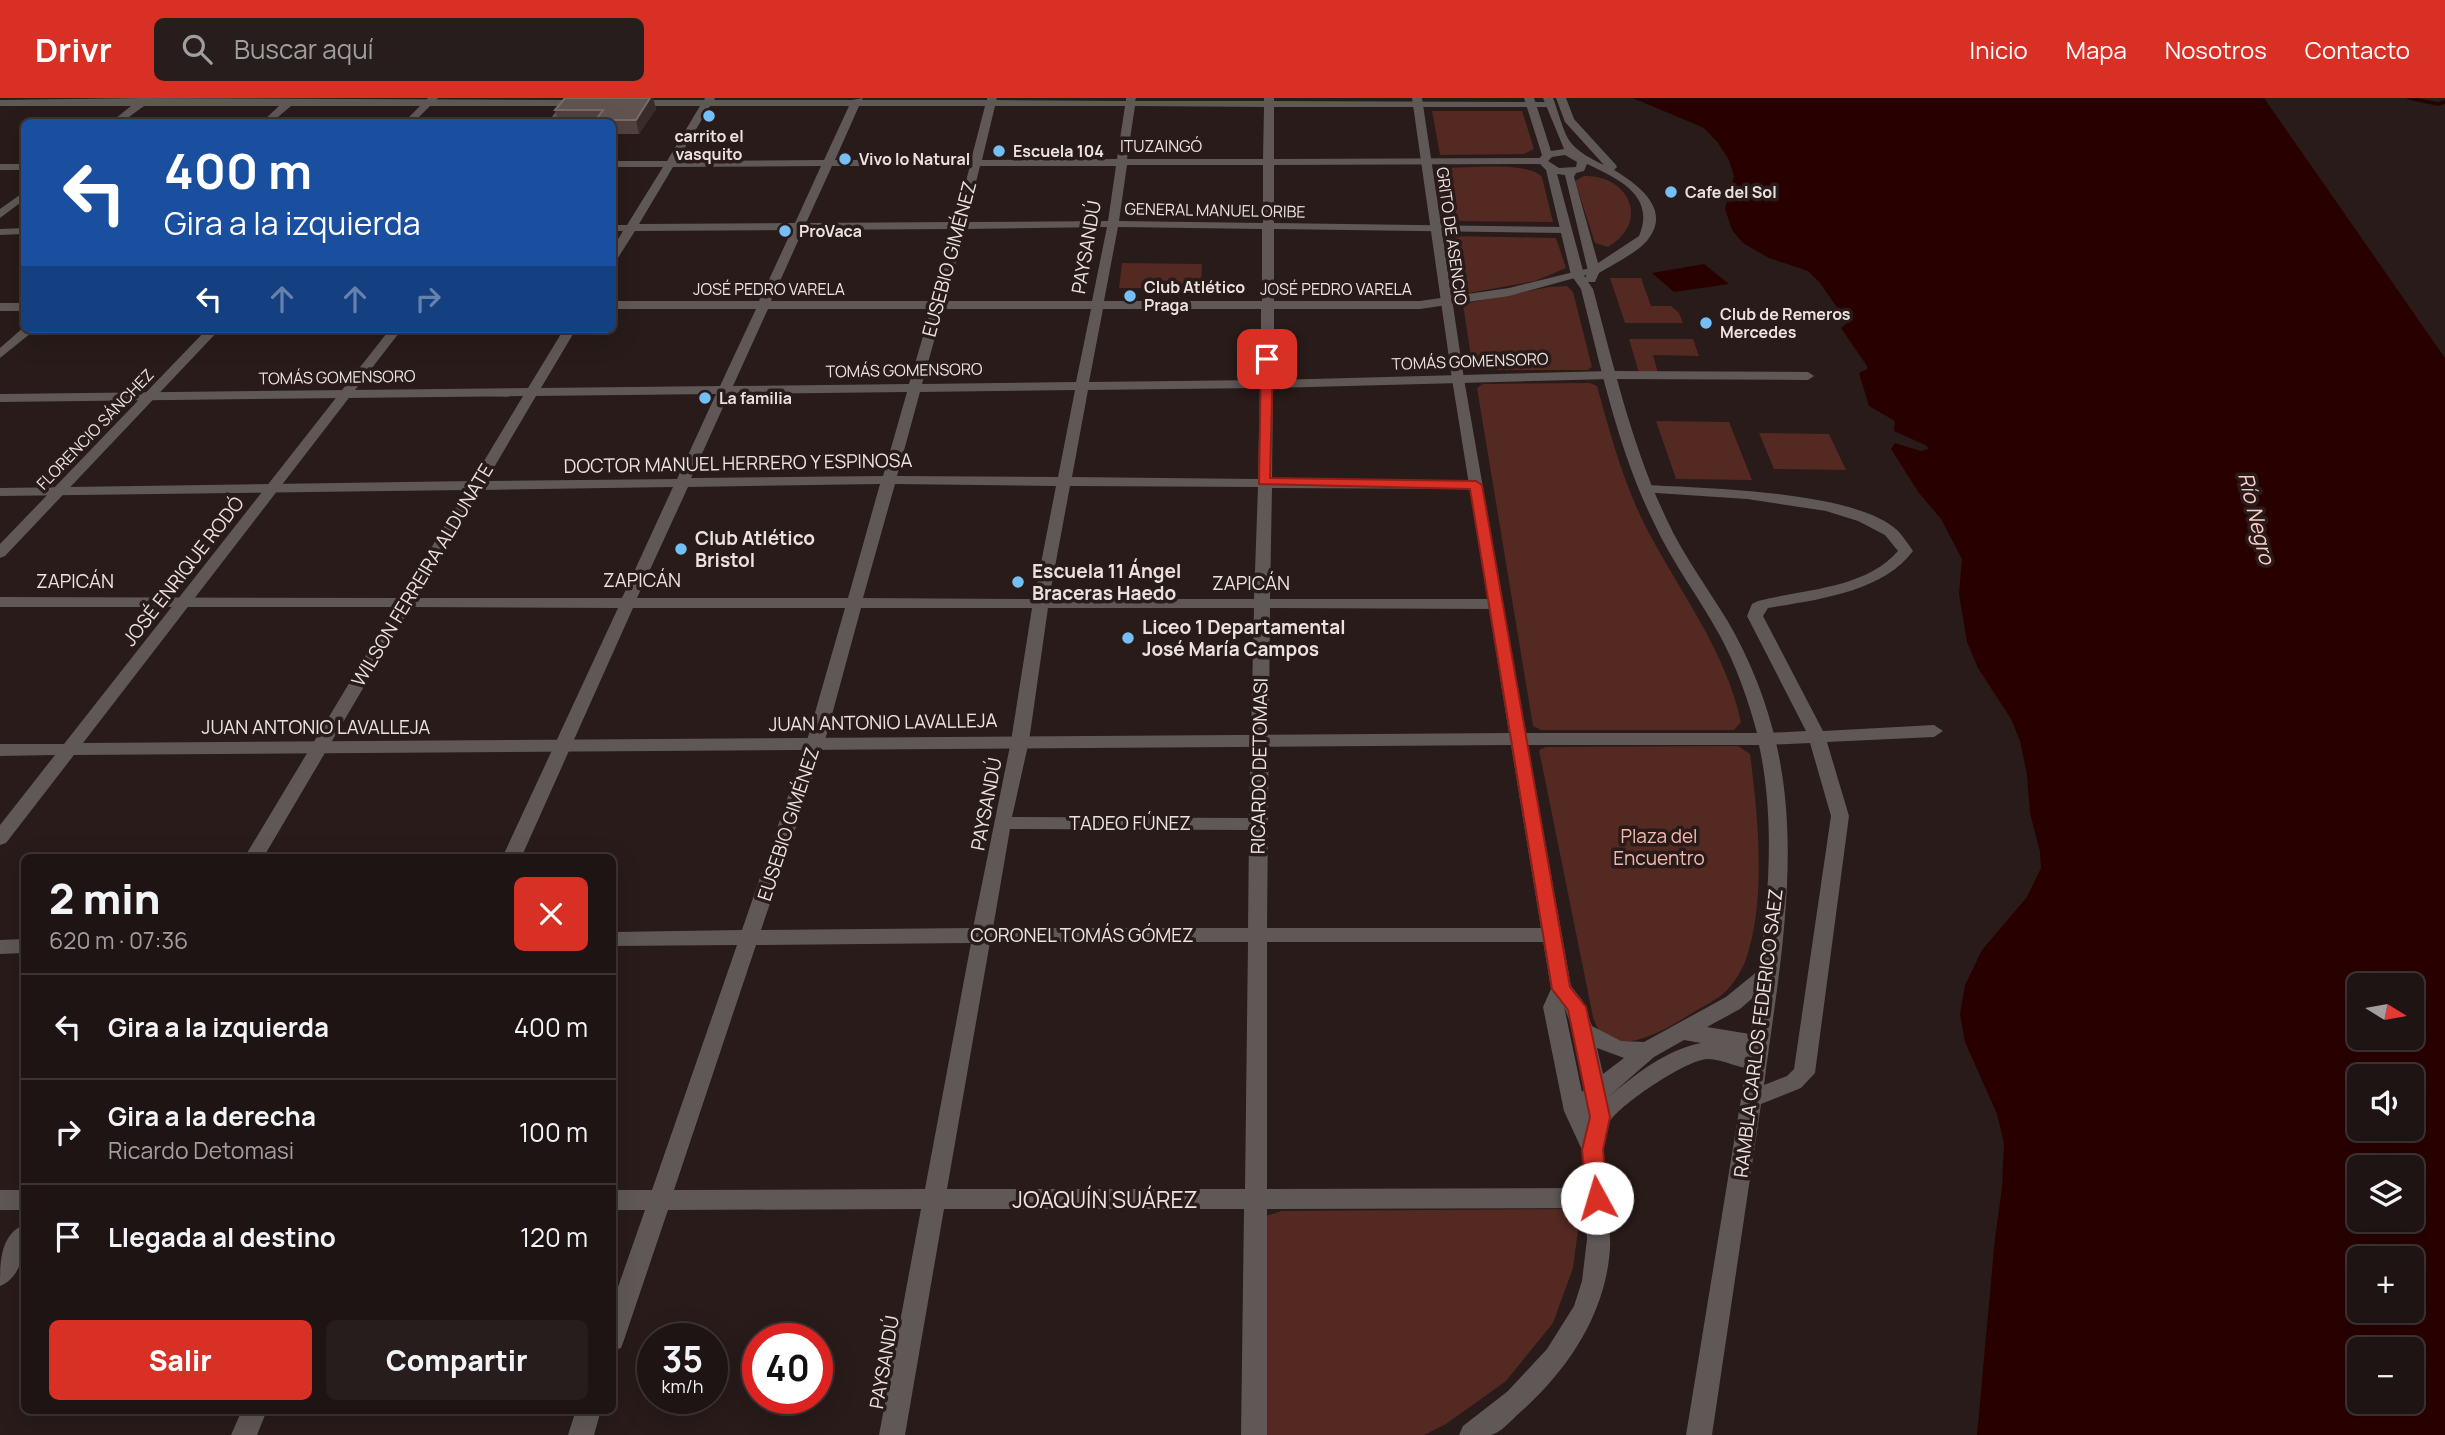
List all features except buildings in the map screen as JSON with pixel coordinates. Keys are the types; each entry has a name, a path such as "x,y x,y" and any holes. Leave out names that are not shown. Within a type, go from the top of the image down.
{"street":[{"path":"1560,98 1569,120 1629,185"},
{"path":"0,100 570,100 596,103"},
{"path":"554,119 570,100"},
{"path":"623,103 708,100 1549,101 1566,146 1578,156 1629,185"},
{"path":"616,253 708,100"},
{"path":"513,854 827,164 859,100"},
{"name":"EUSEBIO GIMÉNEZ","path":"616,1328 815,744 960,225 990,100"},
{"path":"120,119 145,101"},
{"path":"270,119 291,101"},
{"path":"412,119 430,101"},
{"name":"PAYSANDÚ","path":"892,1435 1002,823 1020,741 1041,602 1113,224 1130,101"},
{"name":"RICARDO DETOMASI","path":"1254,1435 1258,824 1267,384 1269,101"},
{"name":"GRITO DE ASENCIO","path":"1418,101 1446,302 1494,604 1562,989"},
{"name":"RAMBLA CARLOS FEDERICO SAEZ","path":"1530,101 1566,230 1646,489 1672,543 1729,637 1744,671 1766,739 1773,778 1779,852 1778,904 1758,1053 1699,1435"},
{"path":"1572,172 1546,162 1557,152 1578,156"},
{"path":"1578,156 1583,165 1569,177 1594,271"},
{"name":"ITUZAINGÓ","path":"616,164 1546,162"},
{"path":"0,167 21,167"},
{"name":"JOSÉ PEDRO VARELA","path":"616,305 1414,305 1446,302 1582,282 1594,271 1644,239 1650,212 1646,202 1629,185"},
{"path":"0,215 21,198"},
{"name":"GENERAL MANUEL ORIBE","path":"616,228 1113,224 1566,230"},
{"path":"0,232 21,232"},
{"path":"0,307 21,307"},
{"path":"0,354 25,333"},
{"name":"FLORENCIO SÁNCHEZ","path":"0,553 210,333"},
{"name":"JOSÉ ENRIQUE RODÓ","path":"0,838 393,333"},
{"name":"WILSON FERREIRA ALDUNATE","path":"255,854 568,333"},
{"name":"TOMÁS GOMENSORO","path":"0,398 1267,384 1611,375 1808,376"},
{"name":"DOCTOR MANUEL HERRERO Y ESPINOSA","path":"0,492 888,480 1476,485"},
{"path":"1646,489 1821,503 1888,530 1902,542 1906,551 1900,562 1879,572 1814,595 1758,607 1755,616 1819,737 1833,775 1840,816 1804,1073 1794,1082 1751,1099"},
{"name":"ZAPICÁN","path":"0,602 855,601 1494,604"},
{"name":"JUAN ANTONIO LAVALLEJA","path":"0,750 1259,739 1766,739 1934,731"},
{"name":"TADEO FÚNEZ","path":"1002,823 1258,824"},
{"name":"CORONEL TOMÁS GÓMEZ","path":"616,939 983,935 1552,935"},
{"path":"0,947 21,946"},
{"path":"1575,1111 1647,1051 1733,1003 1769,972"},
{"path":"1472,1435 1538,1381 1576,1326 1596,1269 1597,1198 1592,1150 1575,1111 1553,1007 1562,989 1577,1007 1600,1117 1592,1150"},
{"path":"1582,1030 1618,1049 1647,1051"},
{"path":"1685,1032 1758,1053"},
{"path":"1600,1117 1653,1076 1689,1055 1704,1051 1758,1053"},
{"path":"1575,1111 1600,1117"},
{"name":"JOAQUÍN SUÁREZ","path":"616,1200 1597,1198"},
{"path":"0,1200 21,1200"},
{"path":"0,1275 21,1240"},
{"path":"244,1435 253,1414"},
{"path":"581,1435 588,1414"}],"green space":[{"path":"1432,111 1522,111 1534,149 1524,154 1440,155"},
{"path":"1511,167 1535,172 1542,177 1553,222 1451,221 1442,169"},
{"path":"1584,176 1599,177 1612,182 1622,190 1629,201 1629,224 1621,236 1608,247 1595,243 1575,181"},
{"path":"1454,236 1556,238 1566,268 1535,281 1463,294"},
{"path":"1122,263 1202,264 1201,288 1119,288"},
{"path":"1610,278 1641,278 1651,306 1671,306 1679,313 1683,323 1625,323"},
{"path":"1567,286 1573,292 1592,367 1587,370 1473,370 1463,304"},
{"path":"1629,339 1693,339 1699,356 1653,355 1658,373 1639,373"},
{"path":"1590,383 1597,386 1619,461 1640,515 1702,624 1725,672 1741,722 1734,730 1541,730 1533,726 1477,388 1483,384"},
{"path":"1656,421 1729,422 1752,480 1676,479"},
{"path":"1759,433 1829,434 1846,470 1774,469"},
{"name":"Plaza del Encuentro","path":"1738,746 1750,754 1759,859 1756,913 1745,962 1736,979 1714,1000 1656,1033 1625,1042 1612,1040 1601,1032 1593,1017 1539,750 1546,747"},
{"path":"1566,1209 1579,1223 1573,1268 1553,1323 1506,1381 1446,1424 1424,1435 1266,1435 1263,1217 1281,1211"}],"water":[{"name":"Río Negro","path":"1633,98 2264,98 2445,358 2445,1435 1977,1435 2002,1188 2004,1143 1997,1114 1965,1042 1960,1014 1965,985 1982,950 2027,897 2041,868 2040,852 2030,813 2027,775 2020,741 2011,719 1978,668 1967,642 1959,594 1962,559 1941,519 1919,493 1891,449 1895,443 1921,451 1928,449 1927,446 1894,431 1895,421 1869,406 1859,373 1867,369 1867,366 1841,328 1847,323 1846,320 1820,283 1808,271 1769,258 1743,243 1732,230 1725,209 1734,176 1729,160 1704,128"},
{"path":"1704,264 1729,284 1674,292 1652,273"}],"waterway":[{"path":"2409,98 2438,104 2445,102"}],"place":[{"name":"carrito el vasquito","path":"709,116"},
{"name":"Escuela 104","path":"999,151"},
{"name":"Vivo lo Natural","path":"845,159"},
{"name":"Cafe del Sol","path":"1671,192"},
{"name":"ProVaca","path":"785,231"},
{"name":"Club Atlético Praga","path":"1130,296"},
{"name":"Club de Remeros Mercedes","path":"1706,323"},
{"name":"La familia","path":"705,398"},
{"name":"Club Atlético Bristol","path":"681,549"},
{"name":"Escuela 11 Ángel Braceras Haedo","path":"1018,582"},
{"name":"Liceo 1 Departamental José María Campos","path":"1128,638"}],"route":[{"path":"1267,359 1264,482 1476,485 1494,604 1562,989 1577,1007 1600,1117 1592,1150 1597,1198"}]}
